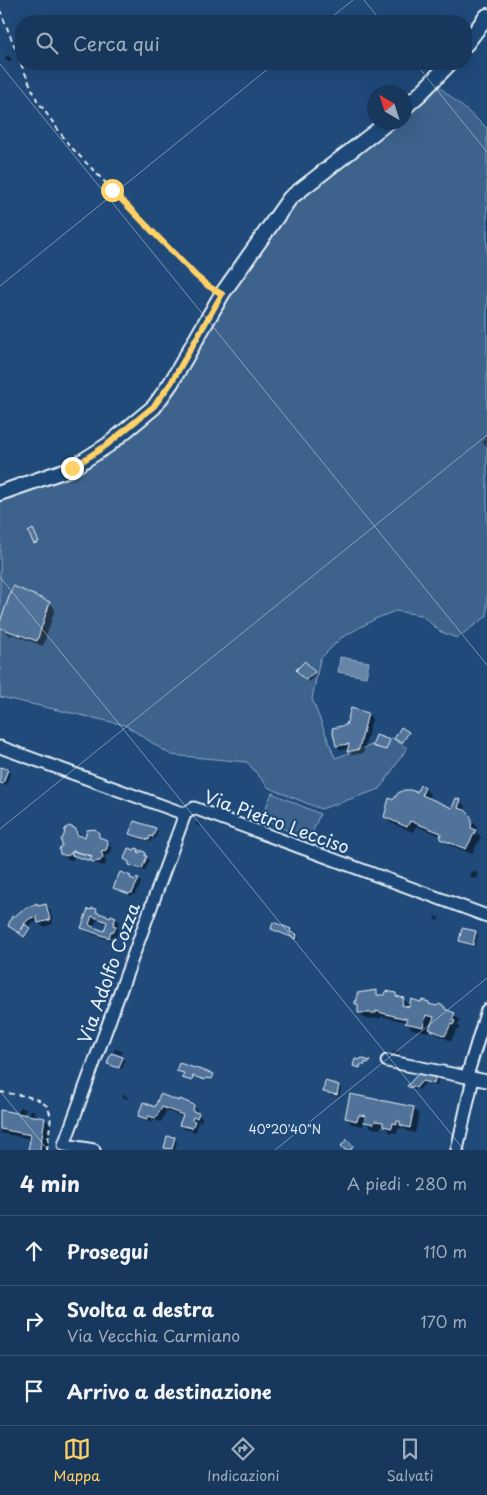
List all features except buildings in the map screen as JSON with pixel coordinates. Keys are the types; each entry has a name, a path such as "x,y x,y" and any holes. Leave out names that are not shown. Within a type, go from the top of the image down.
{"street":[{"path":"472,36 487,16"},
{"path":"412,101 442,70"},
{"path":"0,493 72,468 108,444 154,406 171,383 222,294 290,198 378,130"},
{"name":"Via Pietro Lecciso","path":"0,747 184,814 194,808 487,916"},
{"name":"Via Adolfo Cozza","path":"94,1150 64,1144 184,814"},
{"path":"457,1150 470,1077 487,1010"},
{"path":"388,1061 487,1081"}],"path":[{"path":"0,10 15,49"},
{"path":"24,70 37,100 69,145 196,276 222,294"},
{"path":"0,1092 26,1096 39,1100 47,1106 51,1116 47,1150"}],"shaded area":[{"path":"436,84 487,128 487,616 457,638 441,632 421,615 395,611 375,619 341,638 320,659 312,699 335,758 392,738 407,748 380,789 321,809 269,788 247,762 171,755 125,725 0,697 0,495 34,485 158,410 227,292 292,200 383,130 412,130 412,105"},
{"path":"340,657 369,662 366,677 338,672"},
{"path":"272,793 320,814 309,840 261,819"}],"route":[{"path":"72,468 108,444 154,406 171,383 222,294 196,276 112,190"}]}
